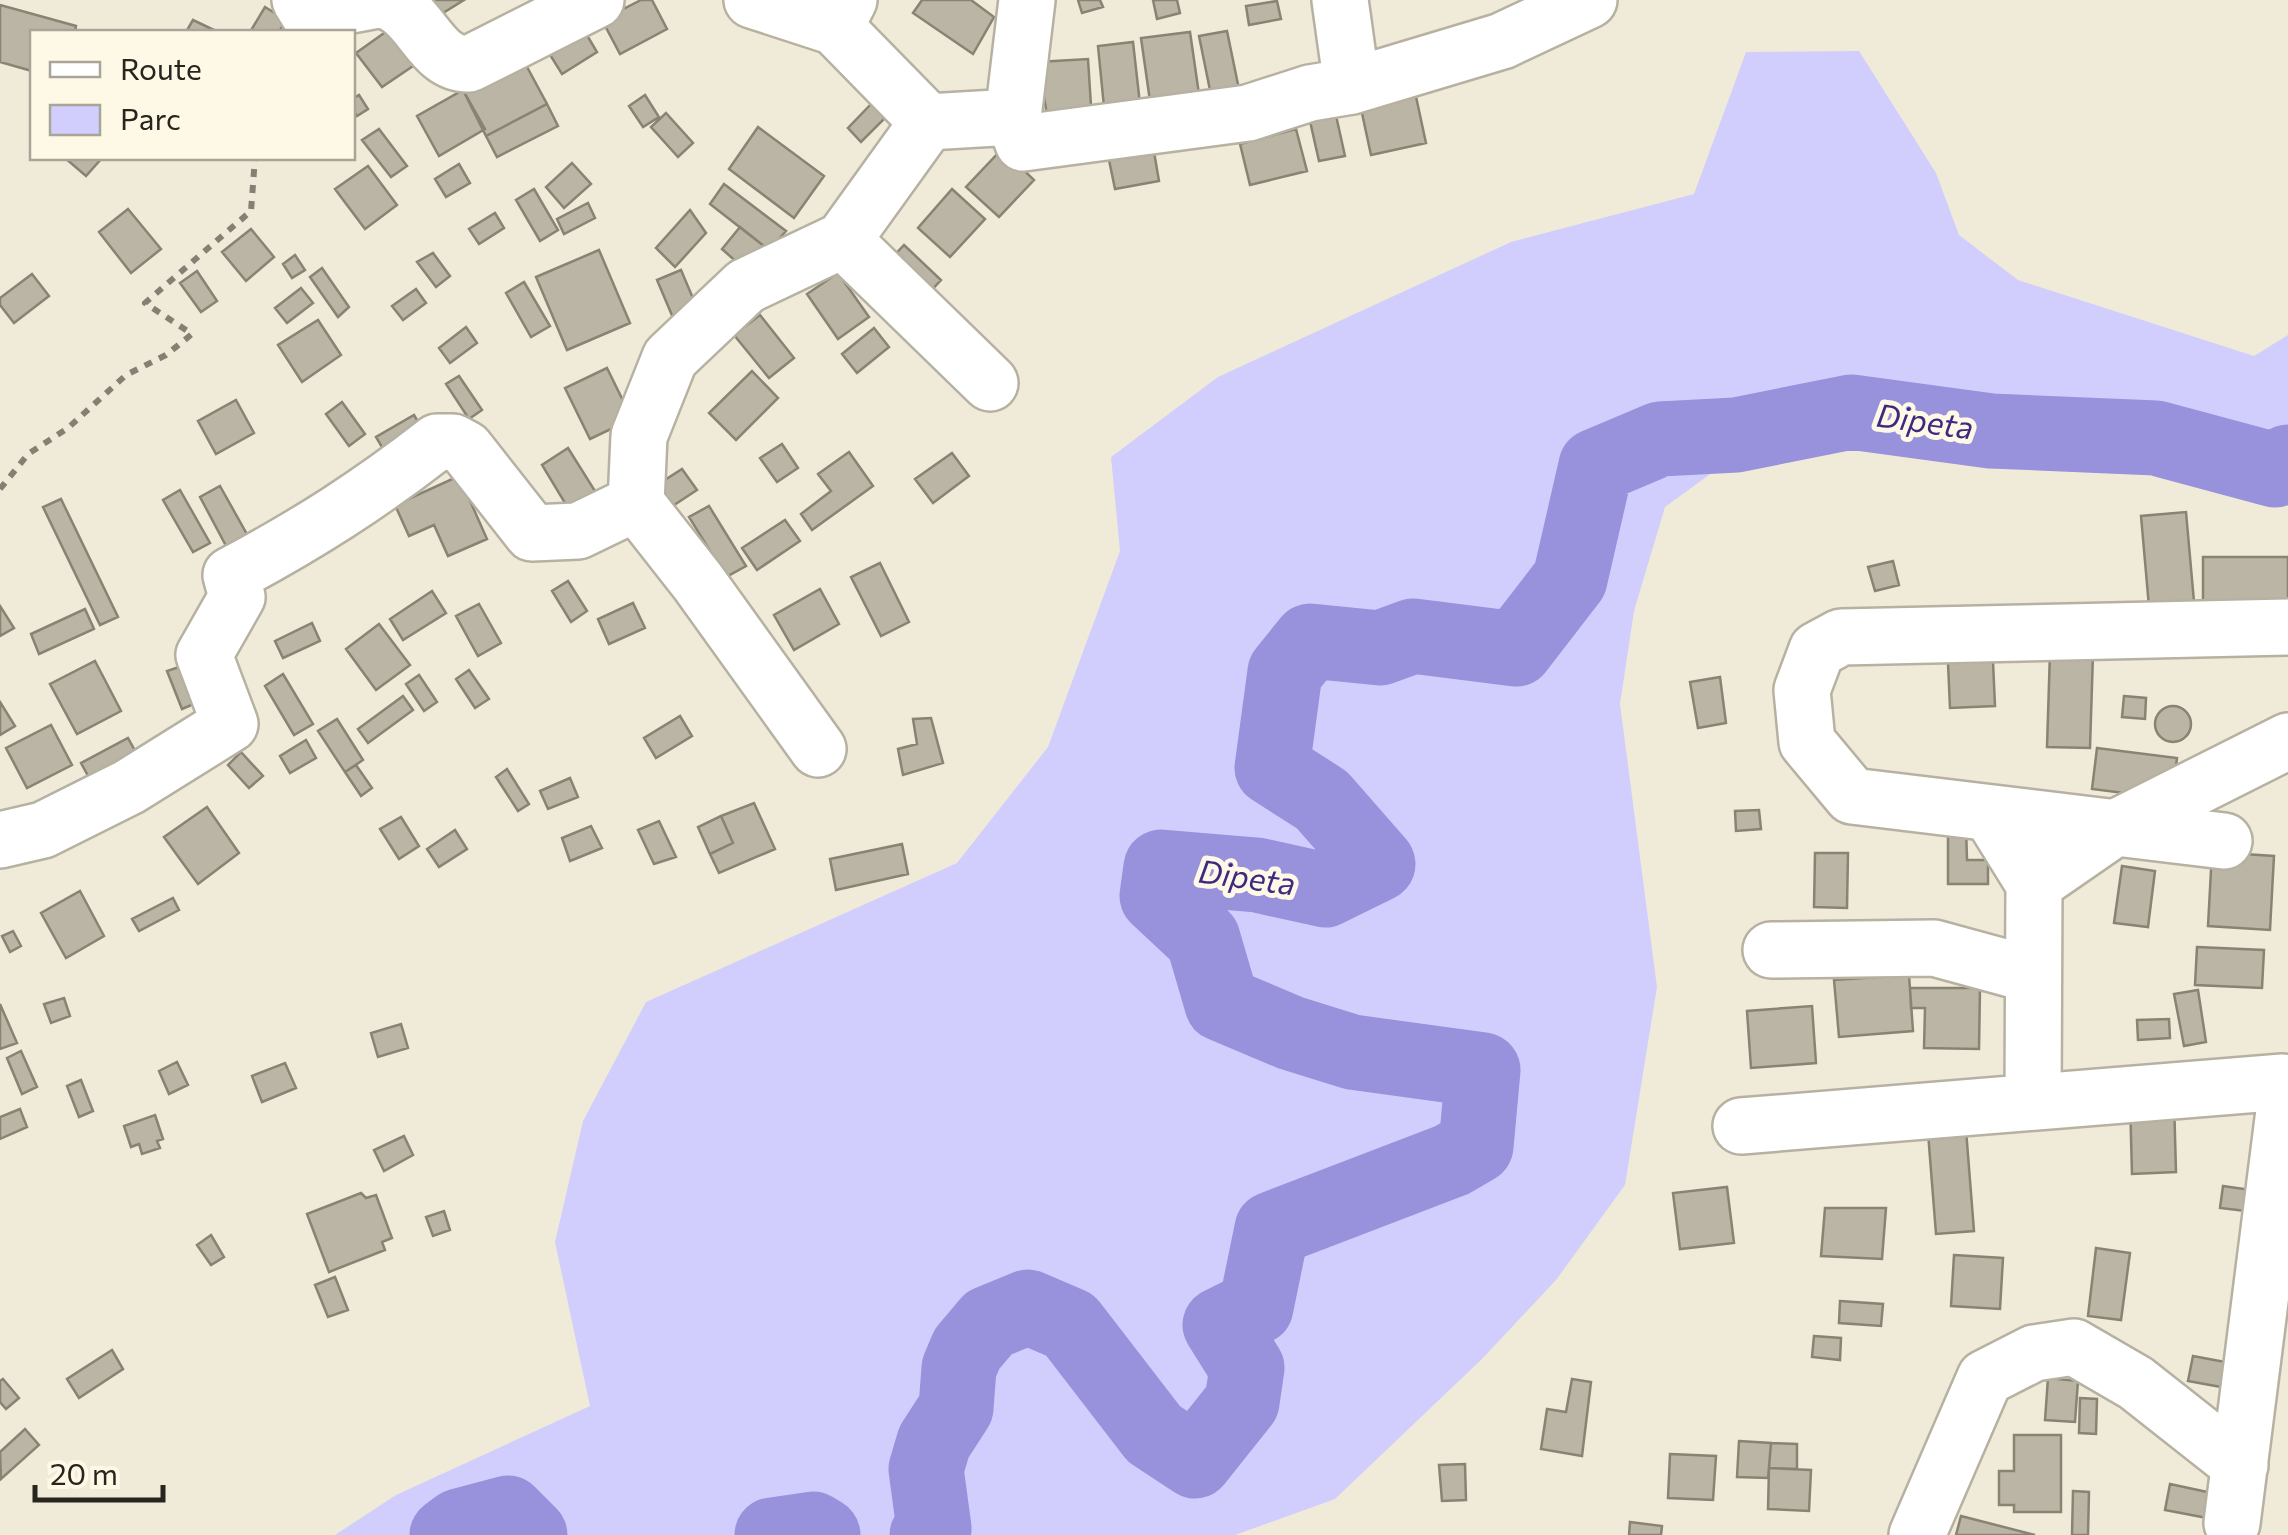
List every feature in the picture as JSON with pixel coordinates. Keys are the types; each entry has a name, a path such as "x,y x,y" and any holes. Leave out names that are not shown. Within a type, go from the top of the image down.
{"street":[{"path":"300,0 308,12 380,0 393,2 410,14 447,61 458,64 469,64 596,0"},
{"path":"752,0 842,13 928,122"},
{"path":"1027,0 1013,118 1022,143 1248,113 1310,92 1352,86 1502,41 1588,0"},
{"path":"1340,0 1352,86"},
{"path":"928,122 1013,118"},
{"path":"818,750 636,502 639,436 670,358 746,286 843,240 928,122"},
{"path":"843,240 990,383"},
{"path":"0,840 44,830 60,822 129,787 230,724 204,655 237,597 231,575 312,532 377,489 437,442 453,442 466,450 532,532 578,531 636,502"},
{"path":"2224,840 1852,796 1807,742 1802,690 1817,650 1841,636 2288,628"},
{"path":"2034,884 2115,828 2288,741"},
{"path":"1990,813 2034,884 2033,1102"},
{"path":"1770,950 1934,948 2033,975"},
{"path":"1741,1126 2033,1102 2286,1093 2232,1523"},
{"path":"1917,1535 1985,1378 2034,1353 2074,1346 2136,1383 2240,1466"}],"path":[{"path":"0,489 28,454 68,428 126,375 166,355 192,334 145,302 251,210 255,160"}],"green space":[{"path":"1859,51 1936,173 1959,235 2018,280 2254,356 2288,335 2288,490 2082,461 1857,438 1713,472 1665,507 1634,611 1620,704 1657,987 1625,1185 1556,1280 1482,1359 1335,1499 1235,1535 335,1535 396,1495 590,1406 555,1242 583,1121 646,1002 957,863 1048,747 1120,551 1111,457 1218,377 1511,242 1694,194 1746,52"}],"building":[{"path":"417,0 464,0 430,21"},
{"path":"641,0 652,0 667,29 620,54 602,20"},
{"path":"922,0 971,0 994,17 973,54 913,13"},
{"path":"1078,0 1100,0 1103,7 1082,13"},
{"path":"1153,0 1177,0 1180,13 1157,19"},
{"path":"1277,1 1281,19 1249,25 1246,6"},
{"path":"0,5 76,26 75,30 30,30 30,70 0,62"},
{"path":"265,7 286,20 280,30 251,30"},
{"path":"193,20 214,30 187,30"},
{"path":"578,20 597,52 562,74 542,42"},
{"path":"394,26 422,60 382,87 356,53"},
{"path":"1227,31 1241,99 1213,105 1199,36"},
{"path":"1190,32 1200,101 1151,108 1141,38"},
{"path":"1133,42 1141,113 1105,117 1098,46"},
{"path":"519,52 547,104 486,136 463,90"},
{"path":"1088,59 1092,121 1049,126 1038,62"},
{"path":"463,90 485,129 439,156 417,116"},
{"path":"1415,92 1426,143 1371,155 1360,104"},
{"path":"359,95 368,109 357,116 355,113 355,97"},
{"path":"645,95 659,117 643,127 629,106"},
{"path":"874,101 888,115 861,142 848,128"},
{"path":"1333,102 1345,156 1319,161 1307,108"},
{"path":"547,104 558,126 497,157 486,136"},
{"path":"666,113 693,143 678,157 651,127"},
{"path":"758,127 824,176 794,218 729,169"},
{"path":"379,129 407,166 391,177 362,140"},
{"path":"1296,129 1307,171 1250,185 1240,144"},
{"path":"1153,146 1159,181 1115,189 1108,155"},
{"path":"1002,149 1034,180 999,217 966,187"},
{"path":"67,160 100,160 86,176"},
{"path":"572,163 591,184 564,208 546,187"},
{"path":"459,164 470,183 446,197 435,179"},
{"path":"368,166 397,205 365,229 335,189"},
{"path":"724,184 786,231 769,250 710,204"},
{"path":"534,189 558,230 540,241 516,200"},
{"path":"952,189 985,219 950,257 918,228"},
{"path":"588,203 595,218 564,234 557,219"},
{"path":"128,209 161,249 131,273 99,232"},
{"path":"690,210 706,233 675,267 656,248"},
{"path":"495,213 504,228 479,244 469,229"},
{"path":"740,227 769,250 750,274 722,249"},
{"path":"251,229 274,257 246,281 222,252"},
{"path":"904,245 941,280 926,296 889,261"},
{"path":"599,250 630,323 567,350 536,277"},
{"path":"433,253 450,276 436,287 417,262"},
{"path":"295,255 305,270 292,278 283,264"},
{"path":"322,268 349,307 338,317 310,277"},
{"path":"681,270 698,310 674,320 657,280"},
{"path":"197,271 217,301 201,312 180,283"},
{"path":"838,273 869,317 838,339 807,294"},
{"path":"32,274 49,296 14,323 0,305 0,298"},
{"path":"524,282 550,326 531,337 506,293"},
{"path":"301,288 313,303 287,323 275,308"},
{"path":"416,289 426,303 403,320 392,306"},
{"path":"760,315 794,358 769,378 734,335"},
{"path":"318,320 341,355 302,382 278,345"},
{"path":"466,327 477,343 450,363 439,348"},
{"path":"874,328 889,347 857,373 842,354"},
{"path":"607,368 632,419 590,439 565,388"},
{"path":"752,371 778,398 736,440 709,413"},
{"path":"459,376 482,410 469,419 446,384"},
{"path":"236,400 254,433 216,454 198,421"},
{"path":"342,402 365,434 349,446 326,414"},
{"path":"414,415 424,432 386,454 376,437"},
{"path":"782,444 798,468 777,482 760,458"},
{"path":"568,448 595,491 568,508 542,465"},
{"path":"849,452 873,486 812,530 801,514 831,491 818,474"},
{"path":"952,453 969,476 933,503 915,479"},
{"path":"682,469 697,490 665,511 651,489"},
{"path":"459,476 487,539 448,556 434,525 409,536 395,505"},
{"path":"220,486 253,545 232,557 200,497"},
{"path":"180,490 210,543 193,552 163,500"},
{"path":"61,499 118,617 100,625 43,507"},
{"path":"709,506 746,566 726,577 689,517"},
{"path":"2186,512 2195,613 2150,618 2141,516"},
{"path":"785,520 800,541 757,570 742,548"},
{"path":"2203,557 2288,557 2288,619 2203,620"},
{"path":"1893,561 1899,585 1875,591 1868,567"},
{"path":"880,563 909,622 881,636 851,577"},
{"path":"568,581 587,611 571,622 552,591"},
{"path":"820,589 839,624 794,650 774,615"},
{"path":"432,591 446,613 403,640 390,619"},
{"path":"633,603 645,628 609,644 598,619"},
{"path":"479,604 501,643 478,656 456,616"},
{"path":"0,606 14,628 0,636"},
{"path":"85,609 94,629 39,654 31,634"},
{"path":"312,623 320,641 283,658 275,641"},
{"path":"379,624 410,665 376,690 346,649"},
{"path":"1992,639 1995,706 1950,708 1947,641"},
{"path":"2050,652 2093,654 2090,748 2047,747"},
{"path":"95,661 121,711 77,734 50,684"},
{"path":"182,666 196,703 182,709 167,671"},
{"path":"469,670 489,699 475,708 456,679"},
{"path":"283,674 313,724 294,735 265,686"},
{"path":"419,675 437,702 424,711 406,684"},
{"path":"1720,677 1726,723 1698,728 1690,682"},
{"path":"403,696 413,710 368,743 358,729"},
{"path":"2124,696 2146,698 2145,719 2122,717"},
{"path":"0,702 15,726 0,735"},
{"path":"2173,706 2186,711 2191,724 2186,737 2173,742 2160,737 2155,724 2160,711"},
{"path":"680,716 692,736 656,758 644,738"},
{"path":"931,718 943,763 903,775 898,749 917,744 913,719"},
{"path":"337,719 363,760 345,772 318,731"},
{"path":"51,725 72,765 27,788 6,748"},
{"path":"128,738 139,758 92,783 81,763"},
{"path":"306,740 316,758 290,773 280,756"},
{"path":"2097,748 2177,758 2172,799 2092,789"},
{"path":"241,752 263,776 249,788 228,765"},
{"path":"356,765 372,788 361,796 345,772"},
{"path":"507,769 529,804 518,811 496,777"},
{"path":"570,778 578,797 548,809 540,791"},
{"path":"754,803 775,849 719,873 710,854 733,843 721,816"},
{"path":"207,807 239,853 198,884 164,837"},
{"path":"1759,810 1761,829 1736,831 1735,811"},
{"path":"721,816 733,843 710,854 698,827"},
{"path":"401,817 419,846 399,859 380,829"},
{"path":"659,821 676,857 654,864 638,830"},
{"path":"591,826 602,848 570,861 562,838"},
{"path":"1966,826 1967,860 1988,860 1988,884 1948,884 1948,827"},
{"path":"455,830 467,849 439,867 427,849"},
{"path":"902,844 908,874 836,890 830,859"},
{"path":"2212,852 2274,856 2270,930 2208,926"},
{"path":"1815,853 1848,853 1847,908 1814,907"},
{"path":"2122,866 2155,871 2148,927 2114,923"},
{"path":"80,891 104,936 66,958 41,913"},
{"path":"173,898 179,910 139,931 132,919"},
{"path":"13,931 21,946 10,952 2,936"},
{"path":"2197,947 2264,950 2262,988 2195,985"},
{"path":"1909,975 1913,1031 1839,1037 1834,980"},
{"path":"1910,988 1980,988 1979,1049 1924,1048 1925,1008 1911,1008"},
{"path":"2198,990 2206,1042 2184,1046 2174,994"},
{"path":"64,998 70,1016 51,1023 44,1004"},
{"path":"0,1004 17,1043 0,1049"},
{"path":"1812,1006 1816,1063 1751,1068 1747,1011"},
{"path":"2169,1019 2170,1038 2138,1040 2137,1020"},
{"path":"401,1024 408,1048 378,1057 371,1033"},
{"path":"21,1051 37,1087 22,1094 7,1058"},
{"path":"177,1062 188,1085 169,1094 159,1071"},
{"path":"285,1063 296,1088 262,1102 252,1076"},
{"path":"81,1080 93,1111 79,1117 67,1086"},
{"path":"2174,1100 2176,1172 2132,1174 2130,1101"},
{"path":"20,1109 27,1127 0,1139 0,1117"},
{"path":"155,1115 163,1139 157,1141 160,1148 142,1154 139,1144 131,1147 124,1126"},
{"path":"1965,1117 1974,1231 1936,1234 1927,1120"},
{"path":"404,1136 413,1155 384,1171 374,1150"},
{"path":"2223,1186 2258,1191 2255,1212 2220,1208"},
{"path":"1727,1187 1734,1243 1680,1249 1673,1193"},
{"path":"361,1193 366,1198 376,1195 392,1238 382,1242 385,1250 329,1272 307,1214"},
{"path":"1825,1208 1886,1208 1882,1259 1821,1256"},
{"path":"444,1211 450,1230 433,1236 426,1217"},
{"path":"211,1235 224,1257 211,1265 197,1245"},
{"path":"2096,1248 2130,1253 2121,1320 2088,1316"},
{"path":"1954,1255 2003,1258 2000,1309 1951,1306"},
{"path":"335,1277 348,1310 328,1317 315,1285"},
{"path":"1840,1301 1883,1304 1881,1326 1839,1323"},
{"path":"1814,1336 1841,1338 1840,1360 1812,1357"},
{"path":"112,1350 123,1369 79,1398 67,1379"},
{"path":"2193,1356 2225,1362 2221,1387 2188,1381"},
{"path":"2048,1378 2078,1381 2075,1422 2045,1420"},
{"path":"3,1379 19,1398 6,1409 0,1402"},
{"path":"1572,1379 1591,1382 1582,1456 1541,1449 1547,1409 1566,1412"},
{"path":"2080,1398 2097,1399 2096,1434 2079,1433"},
{"path":"25,1429 39,1445 1,1479 0,1452"},
{"path":"2014,1435 2061,1435 2061,1512 2014,1512 2014,1505 1999,1505 1999,1471 2014,1471"},
{"path":"1739,1441 1771,1443 1768,1478 1737,1477"},
{"path":"1771,1443 1797,1444 1797,1469 1769,1468"},
{"path":"1670,1454 1716,1456 1713,1500 1668,1498"},
{"path":"1465,1464 1466,1500 1442,1501 1439,1465"},
{"path":"1769,1468 1811,1470 1809,1511 1768,1509"},
{"path":"2170,1484 2212,1493 2207,1518 2165,1510"},
{"path":"2073,1491 2089,1492 2088,1535 2072,1535"},
{"path":"1961,1516 2035,1535 1956,1535"},
{"path":"1630,1522 1662,1526 1661,1535 1629,1535"}],"waterway":[{"name":"Dipeta","path":"927,1535 934,1528 926,1469 934,1442 956,1408 959,1368 967,1349 989,1323 1028,1307 1070,1325 1154,1434 1195,1461 1242,1402 1247,1368 1220,1325 1256,1307 1272,1229 1452,1160 1476,1146 1483,1070 1352,1052 1291,1033 1222,1004 1203,939 1157,896 1161,867 1257,875 1325,890 1378,864 1322,800 1272,768 1285,672 1310,641 1380,648 1413,636 1516,649 1570,579 1596,466 1660,439 1736,435 1851,412 1991,431 2156,438 2275,470 2288,462"},
{"name":"Dipeta","path":"447,1535 459,1526 508,1513 530,1535"},
{"name":"Dipeta","path":"772,1535 813,1529 823,1535"}]}
